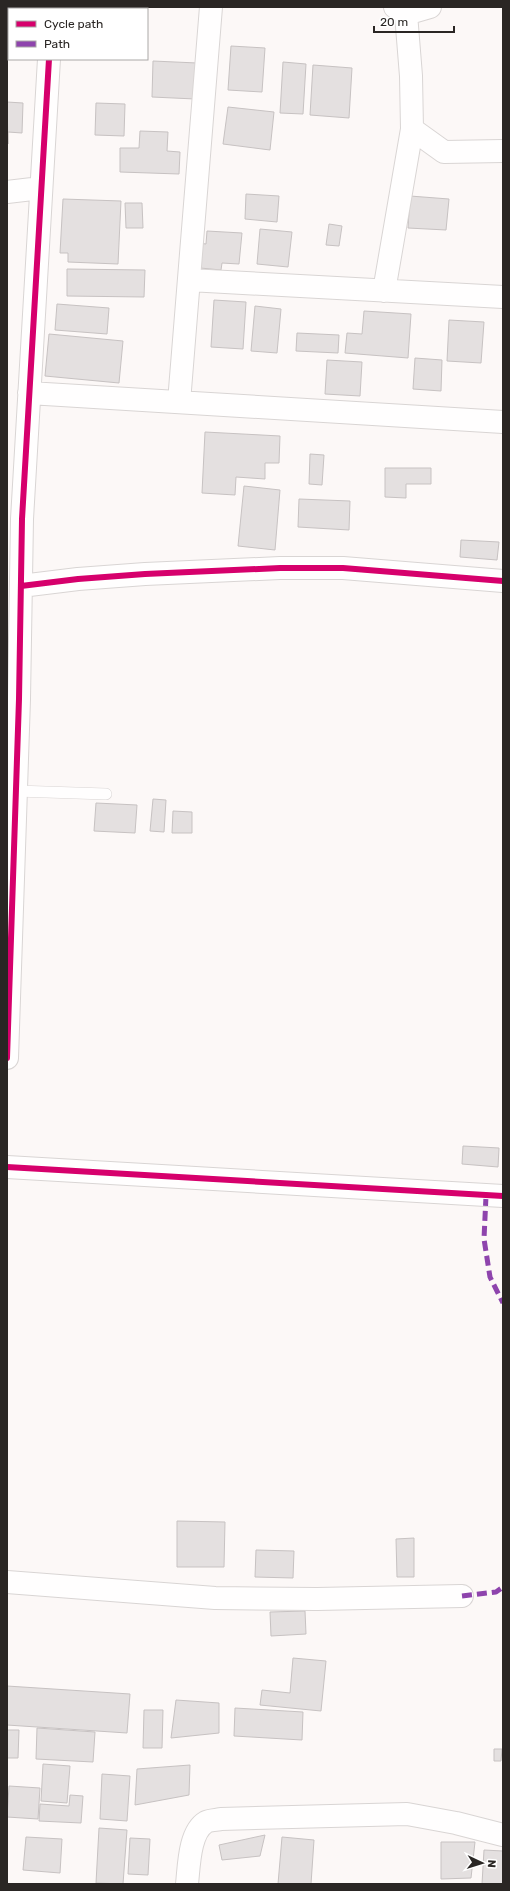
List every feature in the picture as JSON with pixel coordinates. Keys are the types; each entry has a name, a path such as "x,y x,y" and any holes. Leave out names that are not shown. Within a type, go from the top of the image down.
{"street":[{"path":"179,402 211,7"},
{"path":"384,291 412,129 411,76 400,10 430,7"},
{"path":"7,1058 16,791 13,700 21,586 14,520 29,393 49,60"},
{"path":"412,129 444,152 503,151"},
{"path":"7,192 41,188"},
{"path":"189,280 503,297"},
{"path":"29,393 503,422"},
{"path":"21,586 138,574 280,568 343,568 503,581"},
{"path":"7,1167 503,1196"},
{"path":"7,1582 215,1598 317,1599 462,1596"},
{"path":"187,1884 192,1846 197,1832 206,1822 221,1819 407,1814 456,1823 503,1835"}],"lane":[{"path":"16,791 106,794"}],"building":[{"path":"7,18 8,18 8,47"},
{"path":"231,46 265,48 262,92 228,90"},
{"path":"153,61 197,63 195,99 152,97"},
{"path":"283,62 306,64 303,114 280,113"},
{"path":"313,65 352,68 349,118 310,115"},
{"path":"7,102 23,103 22,133 8,132 8,144"},
{"path":"96,103 125,104 124,136 95,135"},
{"path":"228,107 274,112 270,150 223,144"},
{"path":"140,131 168,132 167,151 180,152 179,174 120,172 120,148 139,148"},
{"path":"246,194 279,196 277,222 245,219"},
{"path":"410,196 449,199 446,230 408,228"},
{"path":"63,199 121,201 118,264 68,262 68,253 60,253"},
{"path":"125,203 142,203 143,228 126,228"},
{"path":"329,224 342,226 339,246 326,245"},
{"path":"260,229 292,232 288,267 257,264"},
{"path":"207,231 242,233 239,264 222,263 221,270 200,268 198,243 206,244"},
{"path":"67,269 145,270 144,297 67,296"},
{"path":"214,300 246,302 243,349 211,347"},
{"path":"57,304 109,308 107,334 55,330"},
{"path":"255,306 281,309 277,353 251,351"},
{"path":"364,311 411,314 408,358 345,353 347,333 362,334"},
{"path":"449,320 484,322 481,363 447,361"},
{"path":"297,333 339,335 338,353 296,351"},
{"path":"49,334 123,341 119,383 45,376"},
{"path":"415,358 442,360 441,391 413,389"},
{"path":"327,360 362,362 360,396 325,394"},
{"path":"205,432 280,436 279,463 265,463 265,479 236,477 235,495 202,493"},
{"path":"310,454 324,455 322,485 309,484"},
{"path":"385,468 431,468 431,484 406,484 406,498 385,497"},
{"path":"244,486 280,490 275,550 238,546"},
{"path":"299,499 350,501 349,530 298,527"},
{"path":"461,540 499,542 497,560 460,557"},
{"path":"153,799 166,800 164,832 150,831"},
{"path":"96,803 137,805 135,833 94,831"},
{"path":"173,811 192,812 192,833 172,833"},
{"path":"463,1146 499,1148 498,1167 462,1164"},
{"path":"177,1521 225,1522 224,1567 177,1567"},
{"path":"414,1538 414,1577 397,1577 396,1539"},
{"path":"256,1550 294,1551 293,1578 255,1577"},
{"path":"305,1611 306,1634 271,1636 270,1612"},
{"path":"293,1658 326,1661 321,1711 260,1705 262,1690 290,1693"},
{"path":"7,1686 130,1694 127,1733 7,1725"},
{"path":"176,1700 219,1703 219,1733 171,1738"},
{"path":"235,1708 303,1712 302,1740 234,1736"},
{"path":"144,1710 163,1710 162,1748 143,1748"},
{"path":"37,1728 95,1732 93,1762 36,1759"},
{"path":"7,1730 19,1730 18,1758 7,1758"},
{"path":"494,1749 502,1749 501,1761 494,1761"},
{"path":"43,1764 70,1766 67,1803 41,1801"},
{"path":"190,1765 189,1795 135,1805 137,1769"},
{"path":"102,1774 130,1776 127,1821 100,1819"},
{"path":"9,1786 40,1788 38,1819 7,1817"},
{"path":"70,1795 83,1796 81,1823 39,1821 40,1804 69,1806"},
{"path":"99,1828 127,1830 123,1884 96,1883"},
{"path":"265,1835 260,1856 222,1860 219,1845"},
{"path":"26,1837 62,1839 60,1873 23,1870"},
{"path":"282,1837 314,1840 311,1884 278,1884"},
{"path":"130,1838 150,1839 148,1875 128,1874"},
{"path":"441,1842 475,1842 471,1878 441,1879"},
{"path":"484,1850 503,1851 503,1884 482,1884"}],"marked path":[{"path":"486,1196 484,1239 490,1277 503,1303"},
{"path":"462,1596 496,1592 503,1587"}],"cycle path":[{"path":"7,1058 19,699 22,519 49,60"},
{"path":"21,586 78,579 145,574 280,568 343,568 503,581"},
{"path":"7,1167 503,1196"}]}
